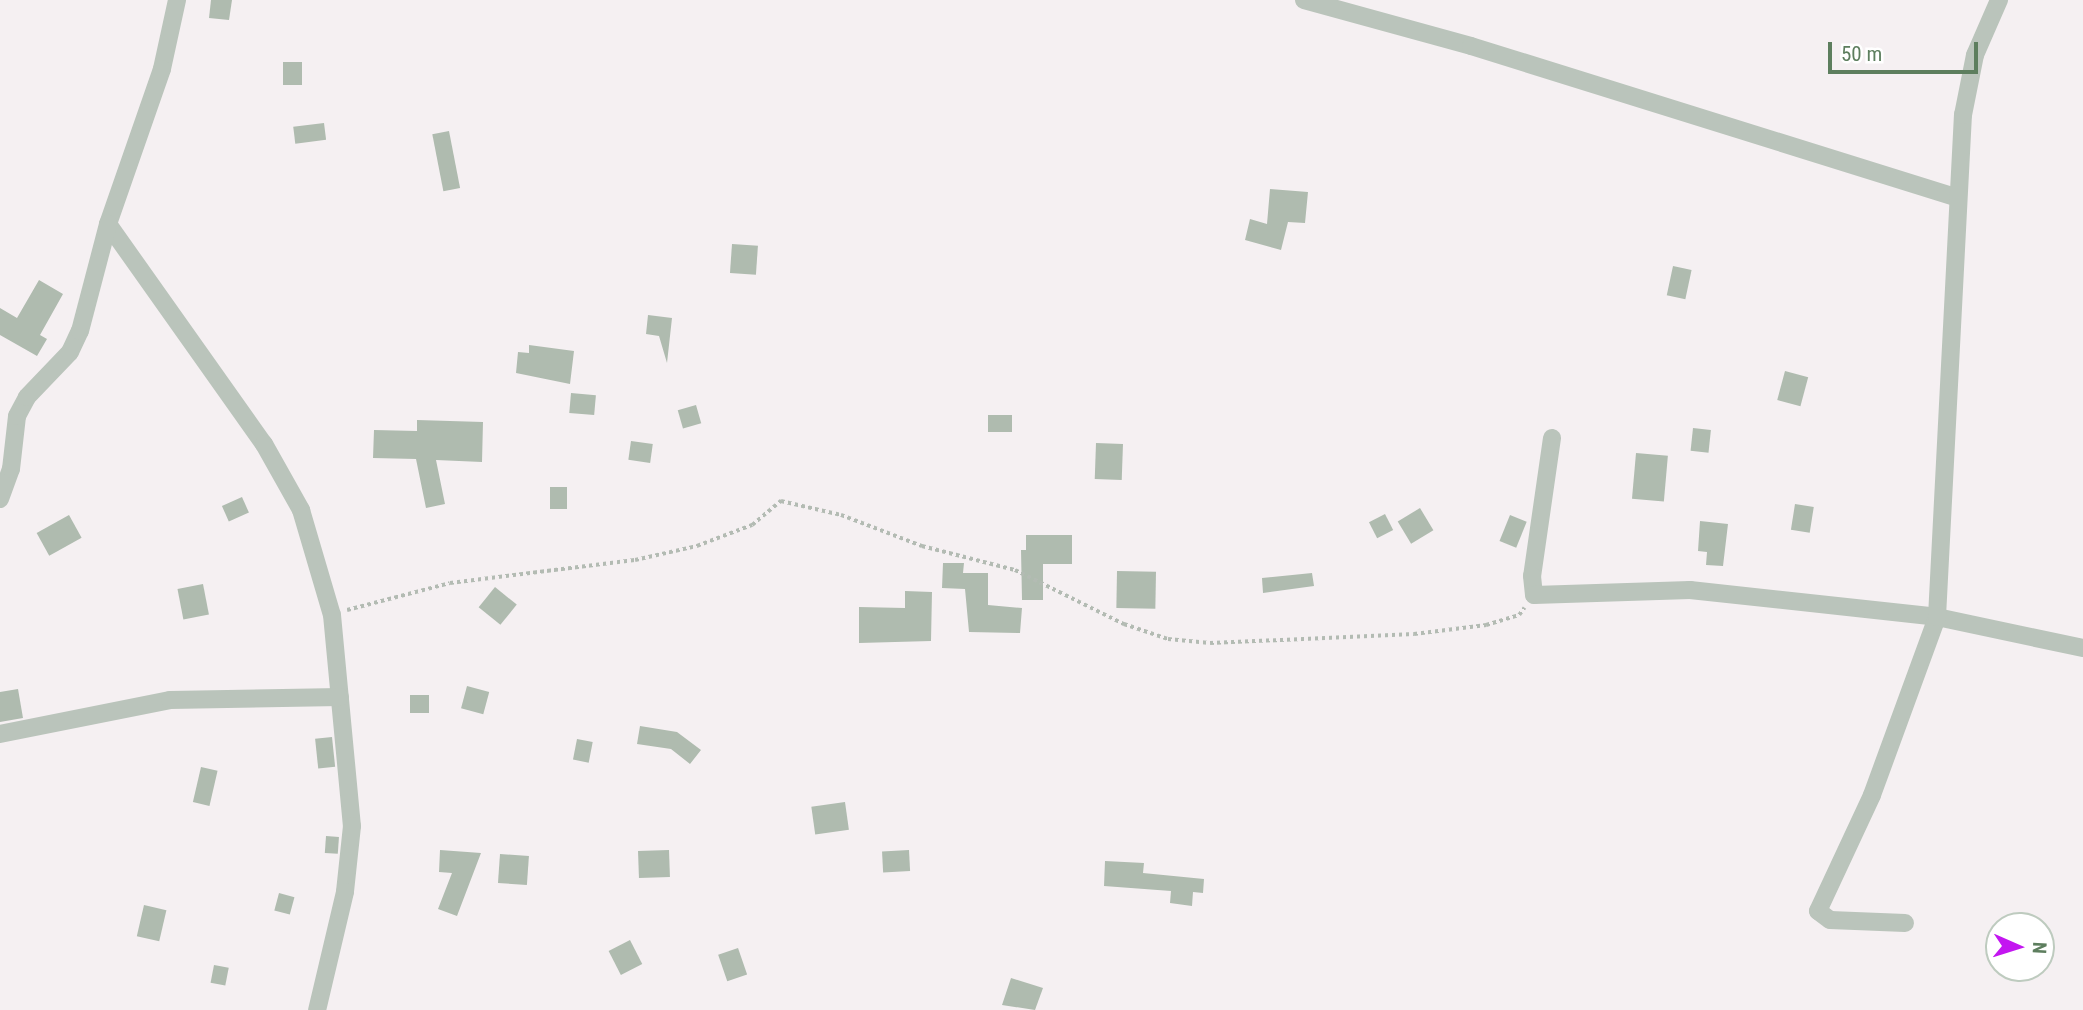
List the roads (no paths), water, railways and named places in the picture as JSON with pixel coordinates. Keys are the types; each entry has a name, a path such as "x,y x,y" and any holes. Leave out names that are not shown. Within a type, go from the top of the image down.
{"street":[{"path":"0,499 11,469 17,416 27,397 70,352 80,331 108,223 162,69 177,0"},
{"path":"1304,0 1471,46 1958,198"},
{"path":"1905,923 1830,920 1818,911 1872,796 1937,617 1963,115 1972,67 1999,0"},
{"path":"108,223 264,444 301,510 332,615 352,826 345,892 317,1010"},
{"path":"1552,438 1532,576 1534,595 1690,590 1937,617 2083,648"},
{"path":"0,734 170,700 340,697"}]}
